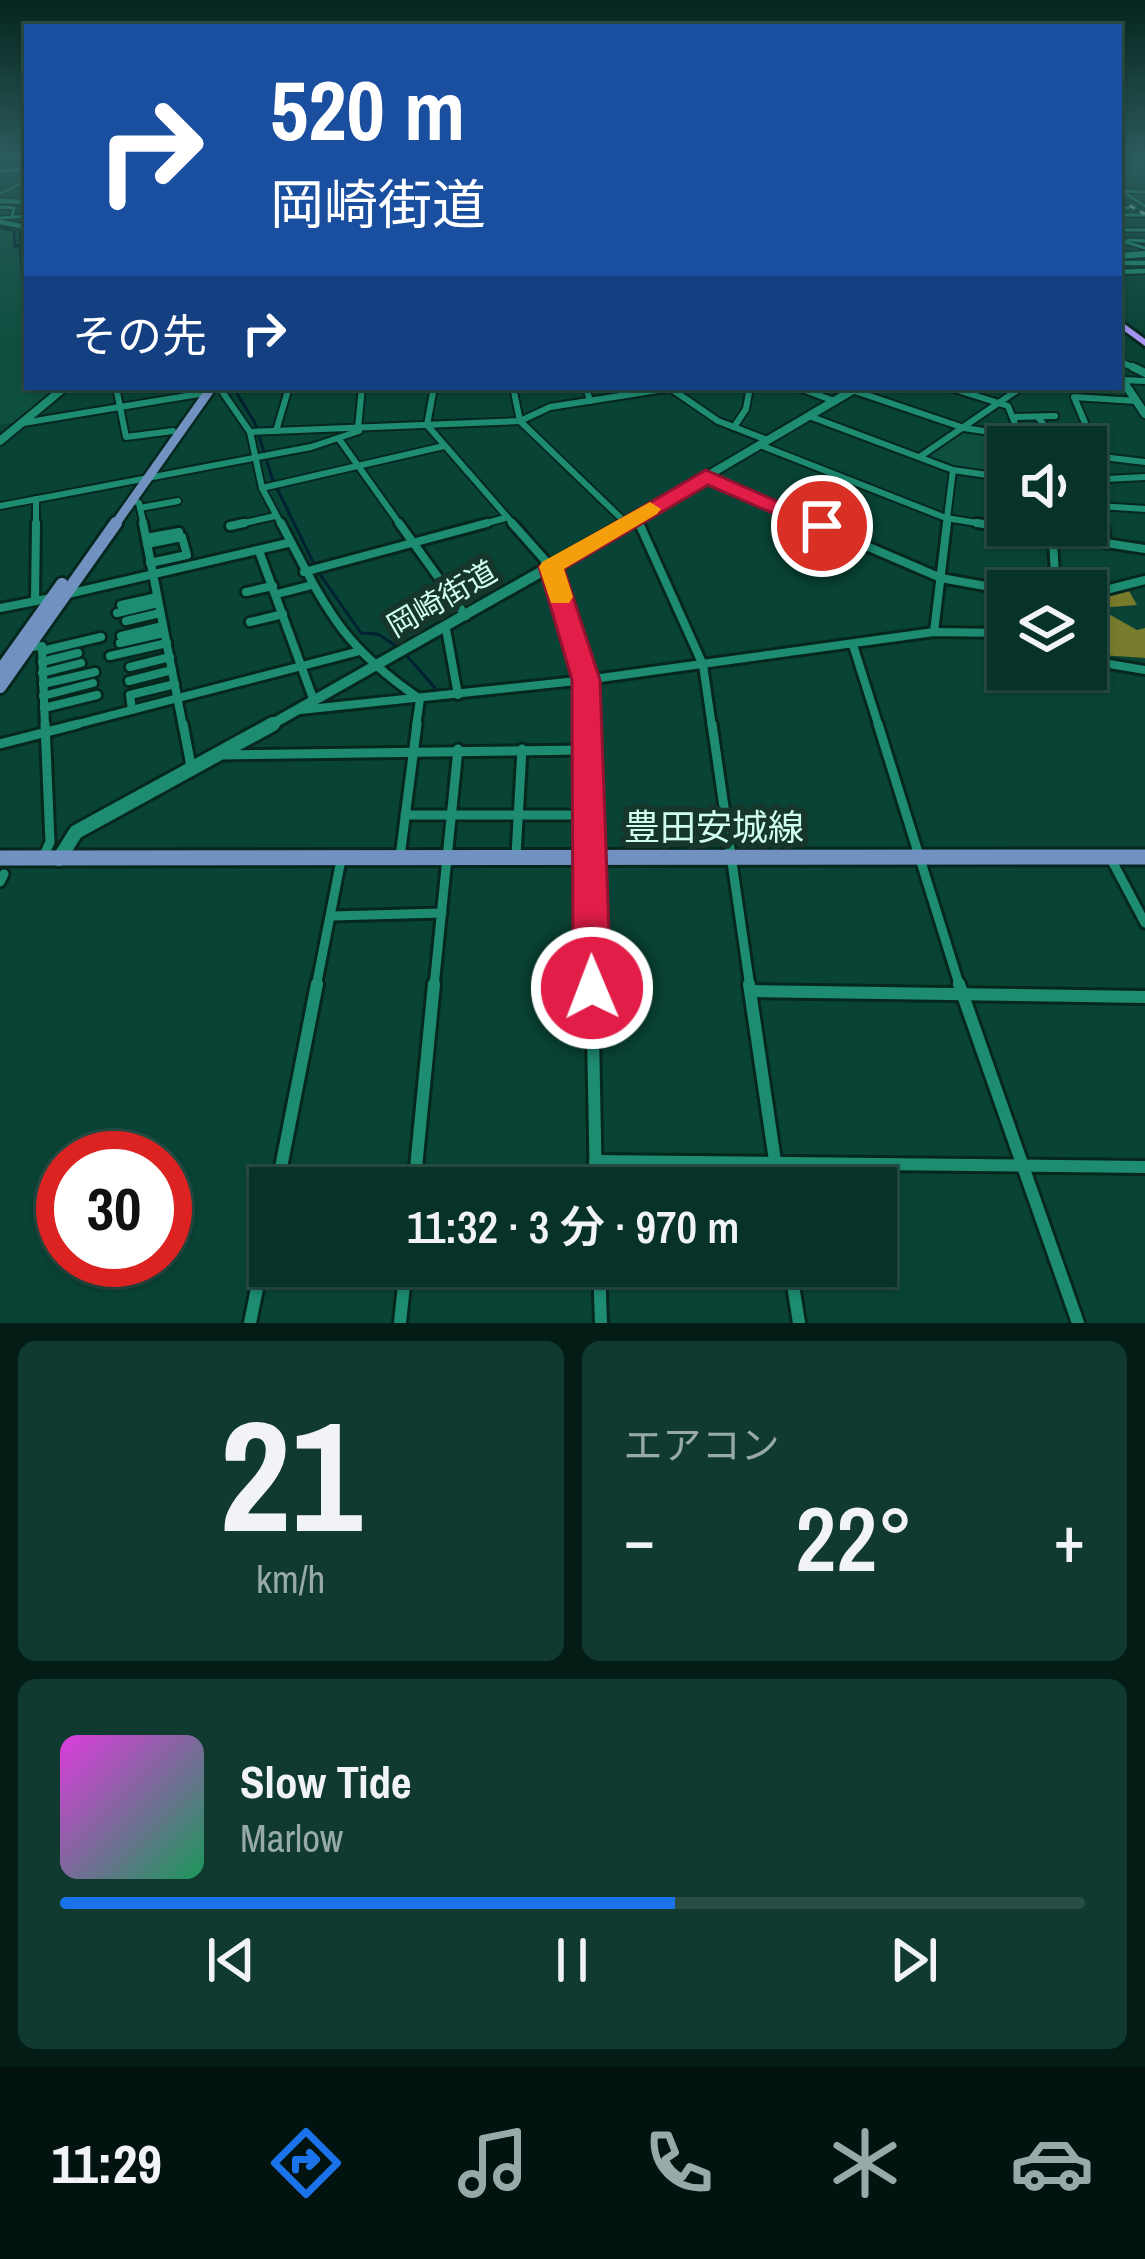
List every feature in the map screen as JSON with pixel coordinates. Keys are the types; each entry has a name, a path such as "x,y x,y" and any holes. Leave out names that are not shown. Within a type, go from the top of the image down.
{"main road":[{"path":"0,687 58,596 136,504 143,478 173,431 208,390"},
{"path":"0,671 209,390"},
{"name":"豊田安城線","path":"3,866 52,856 1145,857"}],"street":[{"path":"1135,271 1145,256"},
{"path":"1122,260 1135,271"},
{"path":"1122,272 1135,271"},
{"path":"1122,380 1145,414"},
{"path":"0,441 61,390"},
{"path":"116,390 126,437 173,431"},
{"path":"0,427 200,390"},
{"path":"212,390 250,433 262,488 288,543 356,652 420,699"},
{"path":"276,431 288,390"},
{"path":"362,390 362,428"},
{"path":"433,390 427,425 551,567 586,680 595,1167"},
{"path":"514,390 520,421 631,520 703,665 775,1167"},
{"path":"587,390 590,401"},
{"path":"250,433 520,421 550,406 658,390"},
{"path":"673,390 764,442 946,518 987,525"},
{"path":"734,427 746,410 749,390"},
{"path":"805,390 834,401"},
{"name":"岡崎街道","path":"52,856 76,832 376,669 853,390"},
{"path":"858,390 964,428 987,431"},
{"path":"958,390 999,403 1015,417 1017,426"},
{"path":"919,457 1018,390"},
{"path":"1089,426 1074,397 1136,401"},
{"path":"809,416 953,470 987,475"},
{"path":"1037,416 1044,426"},
{"path":"1015,417 1054,416"},
{"path":"0,506 254,458 339,439 362,428"},
{"path":"339,439 467,617"},
{"path":"262,488 444,446"},
{"path":"1107,457 1145,462"},
{"path":"934,632 953,470"},
{"path":"706,477 941,578 987,586"},
{"path":"1107,479 1145,477"},
{"path":"35,601 36,499"},
{"path":"178,501 136,504 191,768"},
{"path":"1107,506 1145,508"},
{"path":"230,526 275,516"},
{"path":"304,572 506,518"},
{"path":"146,541 179,532"},
{"path":"146,541 182,537 187,555 150,563"},
{"path":"0,608 288,543"},
{"path":"1107,544 1145,549"},
{"path":"259,551 314,701"},
{"path":"1107,590 1145,580"},
{"path":"246,592 312,586"},
{"path":"119,609 158,604"},
{"path":"125,621 158,604"},
{"path":"250,622 283,614"},
{"path":"446,629 458,695"},
{"path":"299,710 586,680 934,632 987,633"},
{"path":"121,639 165,634"},
{"path":"110,656 165,634"},
{"path":"42,662 101,637"},
{"path":"853,645 963,996 1078,1323"},
{"path":"28,648 42,646 52,856"},
{"path":"0,744 356,652"},
{"path":"42,662 80,658"},
{"path":"130,667 170,658"},
{"path":"1107,665 1145,670"},
{"path":"129,681 172,670"},
{"path":"43,684 95,672"},
{"path":"43,696 93,683"},
{"path":"132,710 130,695 175,684"},
{"path":"44,708 97,694"},
{"path":"400,857 420,699"},
{"path":"416,1167 458,749"},
{"path":"516,857 522,749"},
{"path":"215,755 586,750"},
{"path":"405,815 586,815"},
{"path":"281,1167 342,857"},
{"path":"1110,857 1145,923"},
{"path":"332,916 442,913"},
{"path":"751,992 1145,997"},
{"path":"595,1161 1145,1167"},
{"path":"250,1323 257,1287"},
{"path":"400,1323 404,1287"},
{"path":"600,1287 601,1323"},
{"path":"793,1287 799,1323"}],"shaded area":[{"path":"0,224 15,228 24,293 24,390 59,390 20,422 0,425"},
{"path":"966,429 987,432 987,474 927,458"},
{"path":"1129,591 1137,605 1107,607 1107,597"},
{"path":"1107,613 1137,630 1145,628 1145,658 1107,655"}],"waterway":[{"path":"0,227 14,231 15,246 24,245"},
{"path":"235,390 255,423 272,478 314,564"},
{"path":"319,573 361,633 378,634 399,648"},
{"path":"406,655 436,689 429,692"}],"slow traffic":[{"path":"560,597 551,567 650,509"}],"route":[{"path":"592,988 586,680 551,567 706,477 822,526"}]}
